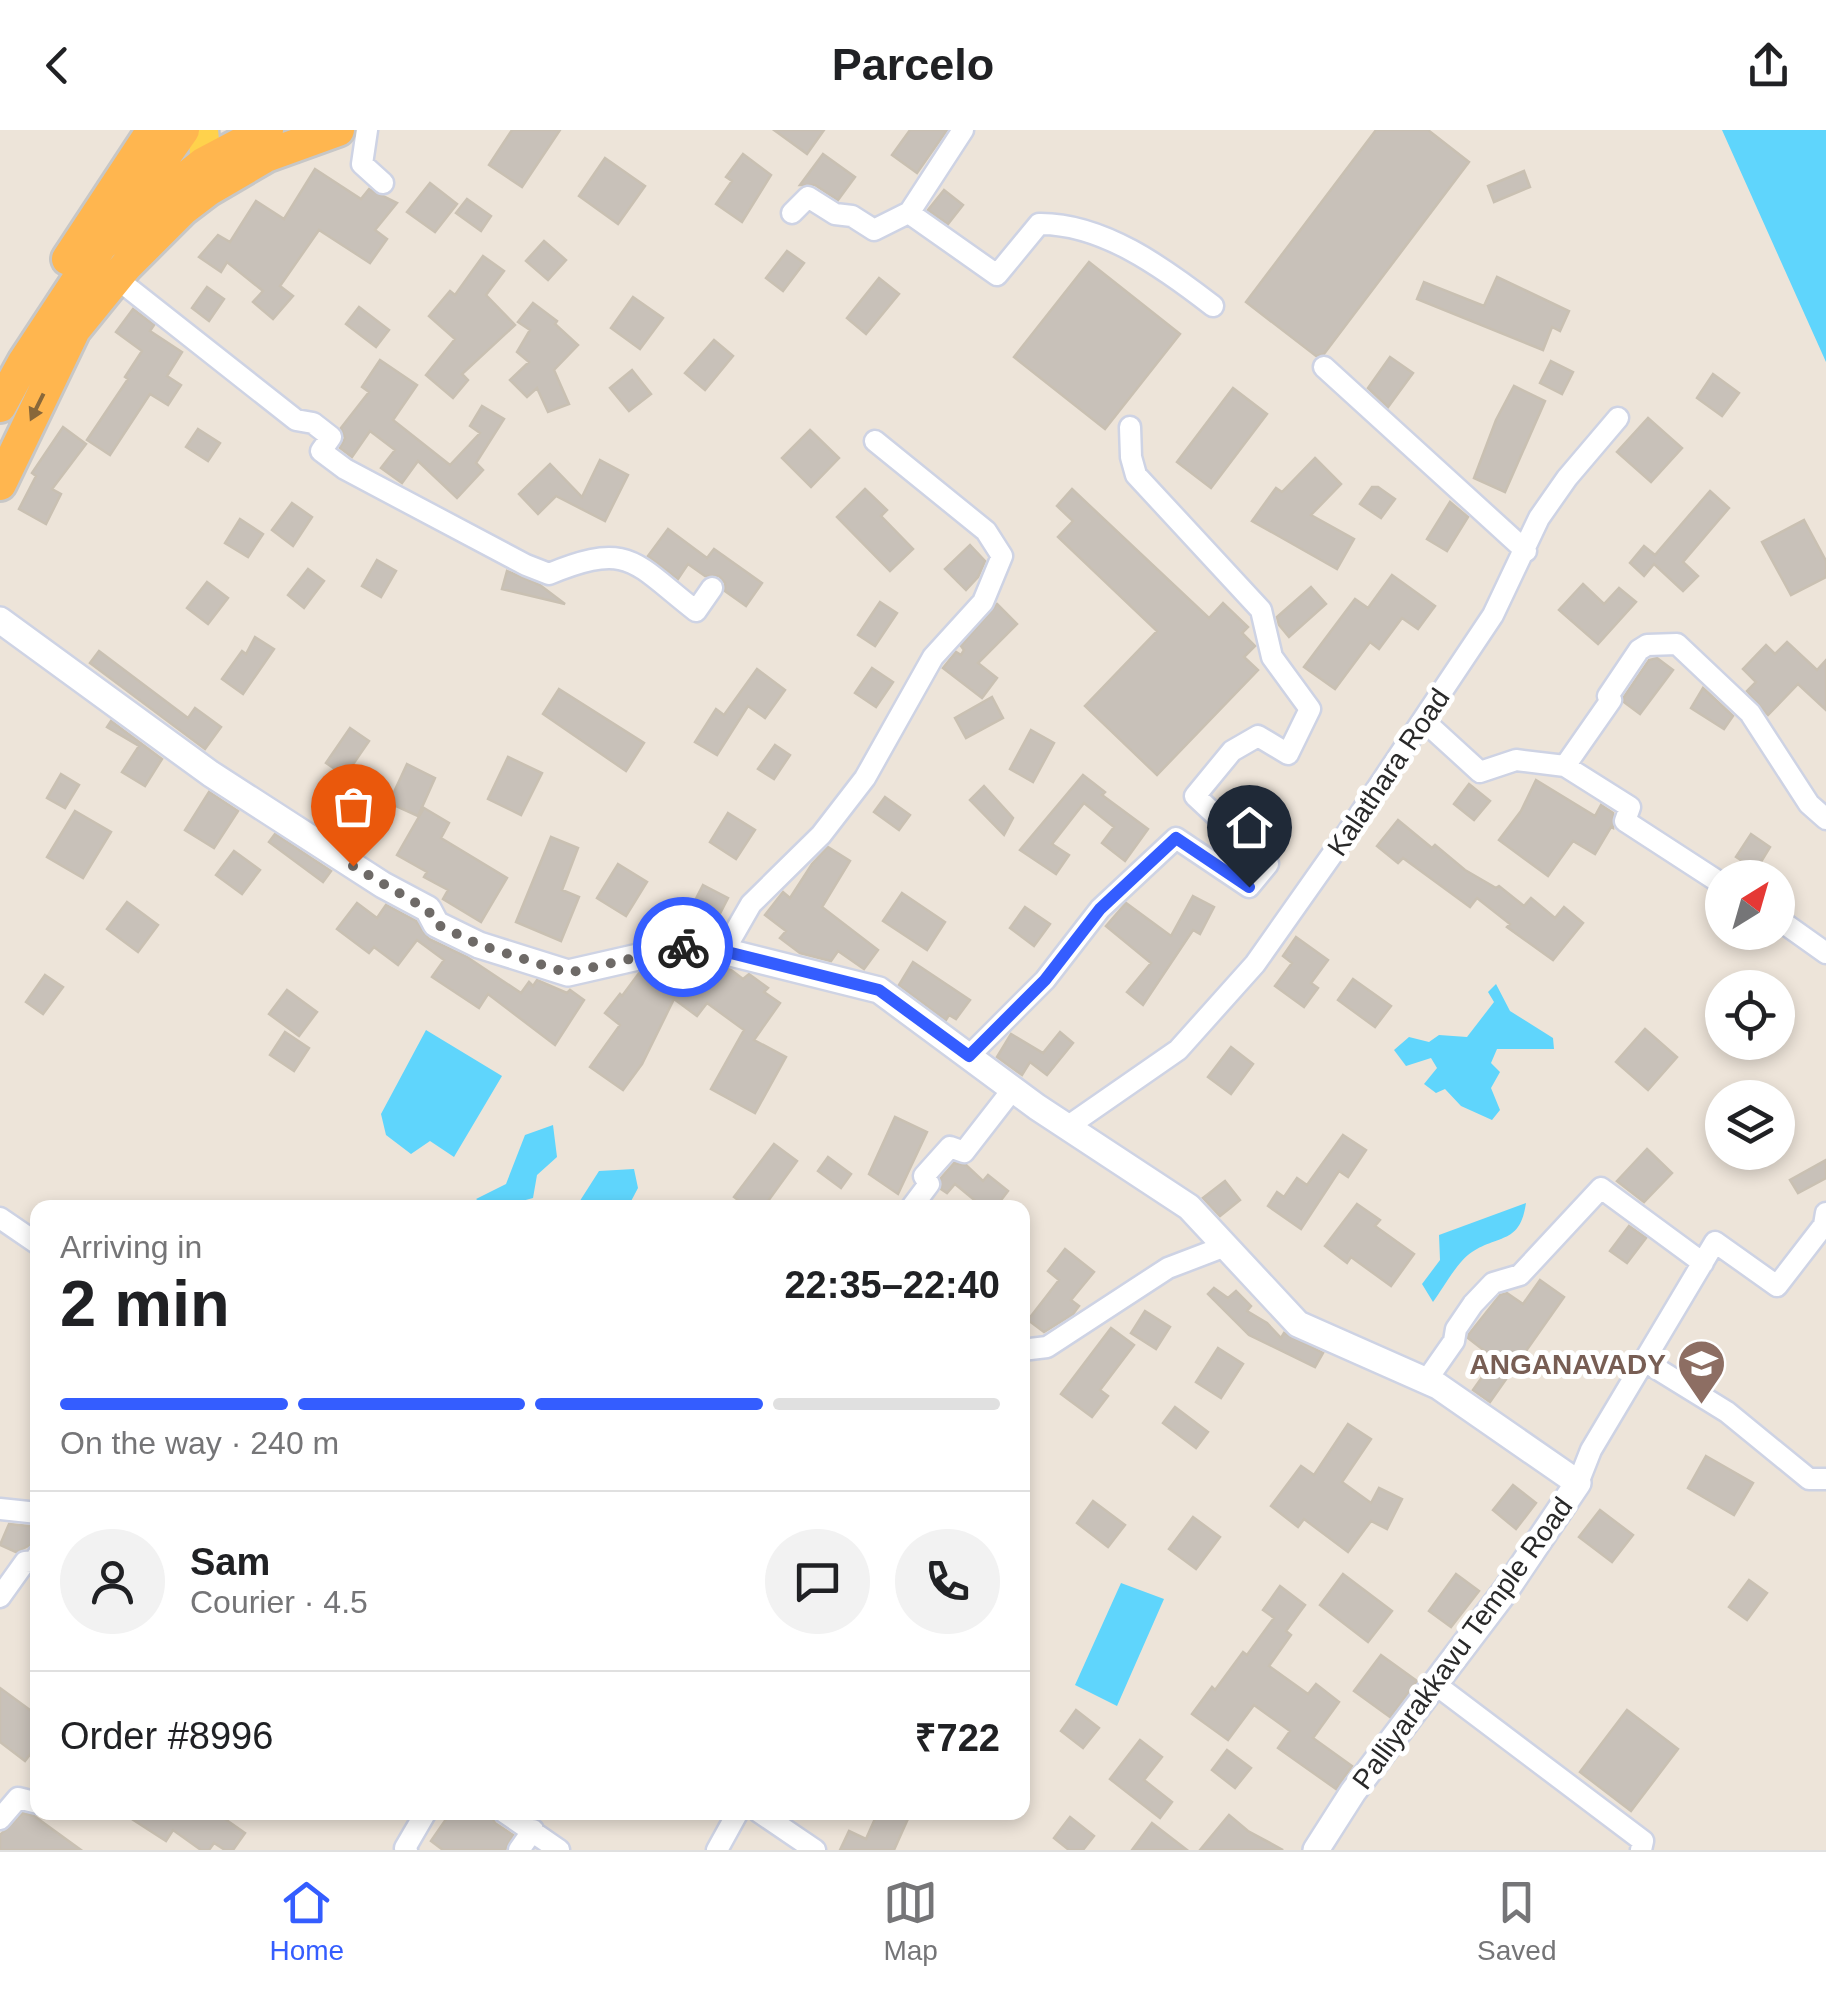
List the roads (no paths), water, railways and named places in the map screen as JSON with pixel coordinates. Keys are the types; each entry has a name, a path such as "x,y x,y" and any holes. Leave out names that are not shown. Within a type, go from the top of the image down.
{"highway":[{"path":"24,362 32,311 154,130"},
{"path":"0,406 24,362 101,245 183,130"},
{"path":"101,245 217,157 267,130"},
{"path":"217,157 266,156 338,130"},
{"path":"0,484 74,330 116,278 183,209 217,157"}],"street":[{"path":"367,130 362,164 383,183"},
{"path":"792,213 808,197 835,214 852,216 874,230 910,212 962,130"},
{"path":"910,212 997,275 1039,224 1066,223 1158,263 1212,306"},
{"path":"116,278 296,420 312,422 331,436 321,451 345,469 526,565 549,574 580,561 614,556 631,560 696,610 712,588"},
{"path":"1324,367 1526,551"},
{"name":"Kalathara Road","path":"1067,1127 1178,1050 1255,964 1493,615 1540,518 1567,478 1618,418"},
{"path":"969,1056 1045,980 1100,909 1176,838 1249,887 1268,864 1195,796 1232,751 1258,736 1288,754 1310,708 1272,658 1262,610 1136,476 1130,457 1130,427"},
{"path":"724,951 751,904 821,835 865,778 933,657 983,602 1000,564 1002,556 986,531 875,441"},
{"name":"Palliyarakkavu Temple Road","path":"0,620 211,774 384,886 414,900 428,910 436,924 480,945 568,973 695,944 879,990 1067,1127 1189,1207 1298,1324 1426,1380 1578,1483 1506,1590 1353,1792 1316,1850"},
{"path":"1566,766 1639,650 1647,645 1677,644 1750,712 1809,804 1826,819"},
{"path":"1423,720 1480,772 1516,760 1566,766 1630,807 1626,822 1705,873"},
{"path":"1795,931 1826,953"},
{"path":"917,1200 929,1184 924,1176 950,1146 964,1152 1013,1089"},
{"path":"1426,1380 1454,1341 1456,1329 1472,1304 1493,1283 1520,1275 1601,1188 1702,1263"},
{"path":"1578,1483 1590,1450 1715,1242 1777,1286 1824,1225 1826,1213"},
{"path":"0,1218 30,1239"},
{"path":"1030,1349 1048,1347 1168,1268 1223,1247"},
{"path":"1646,1362 1727,1412 1809,1479 1826,1479"},
{"path":"0,1509 30,1512"},
{"path":"0,1597 30,1562"},
{"path":"1435,1684 1643,1841 1641,1850"},
{"path":"0,1818 18,1798 30,1802"},
{"path":"408,1850 405,1848 421,1820"},
{"path":"516,1820 558,1850"},
{"path":"717,1850 734,1820"},
{"path":"771,1820 815,1850"},
{"path":"519,1850 532,1830"}],"water":[{"path":"1722,130 1826,130 1826,362"},
{"path":"1496,984 1510,1011 1553,1038 1554,1049 1497,1049 1491,1063 1500,1072 1491,1088 1500,1110 1492,1120 1461,1106 1445,1089 1436,1093 1424,1084 1437,1068 1431,1058 1406,1066 1394,1050 1409,1037 1429,1042 1439,1035 1467,1037 1494,1002 1488,992"},
{"path":"426,1030 502,1076 454,1157 430,1141 411,1154 386,1135 381,1114"},
{"path":"553,1125 557,1157 537,1175 533,1198 477,1200 506,1184 525,1135"},
{"path":"634,1169 638,1188 632,1200 580,1200 599,1171"},
{"path":"1526,1203 1514,1232 1466,1256 1433,1302 1422,1284 1440,1260 1439,1235"},
{"path":"1121,1583 1164,1599 1117,1706 1075,1685"}],"place":[{"name":"ANGANAVADY","path":"1701,1406"}]}
